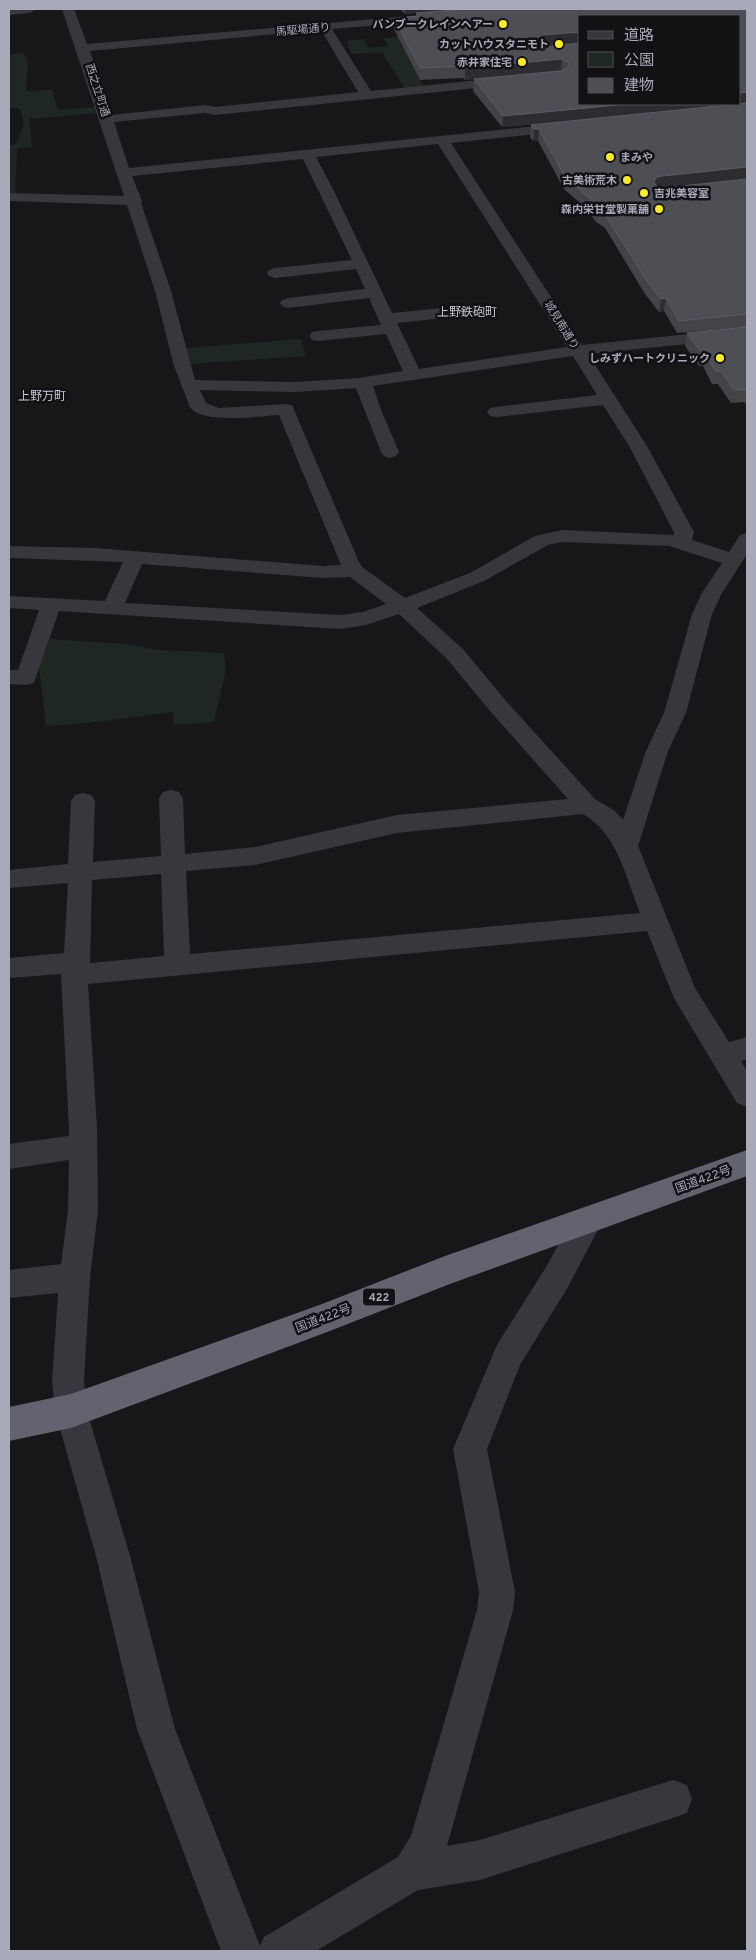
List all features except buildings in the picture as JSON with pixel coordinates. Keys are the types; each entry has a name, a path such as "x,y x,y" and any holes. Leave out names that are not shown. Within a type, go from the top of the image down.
{"highway":[{"name":"国道422号","path":"9,1424 71,1411 322,1319 445,1271 587,1222 747,1163"}],"street":[{"path":"9,11 30,9"},
{"name":"西之立町通","path":"68,9 84,48 124,173 135,201 190,385 199,407 218,413 286,410 349,562 355,571"},
{"name":"馬駆場通り","path":"84,48 445,16"},
{"path":"325,27 367,96"},
{"path":"107,119 367,96 519,80"},
{"path":"124,173 583,125"},
{"name":"城見南通り","path":"442,140 638,446 684,532 682,542"},
{"path":"308,154 413,375"},
{"path":"9,197 135,201"},
{"path":"274,273 361,264"},
{"path":"288,303 374,293"},
{"path":"318,336 472,310"},
{"path":"190,385 296,387 363,382 578,350 747,333"},
{"path":"363,382 372,410 390,452"},
{"path":"496,412 609,399"},
{"path":"9,602 340,622 366,618 477,577 530,546 562,536 671,540 734,560"},
{"path":"626,846 657,751 675,712 702,614 712,593 747,539"},
{"path":"9,552 95,554 323,572 355,571 402,606 455,654 498,706 587,805 606,816 615,825 626,846 683,991 735,1052 747,1095"},
{"path":"112,609 135,558"},
{"path":"9,677 26,678 51,605"},
{"path":"170,798 178,965"},
{"path":"83,801 76,968 83,1146 83,1211 68,1381 71,1411 113,1556 156,1729 242,1951"},
{"path":"9,879 255,856 397,824 587,805"},
{"path":"9,968 178,965 655,921"},
{"path":"9,1156 83,1146"},
{"path":"412,1871 428,1844 495,1610 497,1592 470,1449 508,1356 557,1277 587,1222"},
{"path":"9,1284 76,1278"},
{"path":"278,1951 412,1871 480,1860 673,1799"}],"green space":[{"path":"467,31 539,50 559,73 511,78 504,71 417,73 424,88 406,90 382,53 351,54 347,41 363,39 368,48 389,46 383,38"},
{"path":"24,52 28,64 26,91 52,90 58,110 95,107 97,113 29,119 32,147 17,149 15,194 9,193 9,145 16,144 22,130 23,118 19,108 9,108 9,55"},
{"path":"301,339 306,356 190,364 185,348"},
{"path":"50,639 126,644 158,650 224,653 226,669 214,722 174,725 173,712 97,722 46,726 39,667"}],"place":[{"name":"バンブークレインヘアー","path":"503,24"},
{"name":"カットハウスタニモト","path":"559,44"},
{"name":"赤井家住宅","path":"522,62"},
{"name":"まみや","path":"610,157"},
{"name":"古美術荒木","path":"627,180"},
{"name":"吉兆美容室","path":"644,193"},
{"name":"森内栄甘堂製菓舗","path":"659,209"},
{"name":"しみずハートクリニック","path":"720,358"}],"district":[{"name":"上野鉄砲町","path":"467,312"},
{"name":"上野万町","path":"42,396"}]}
